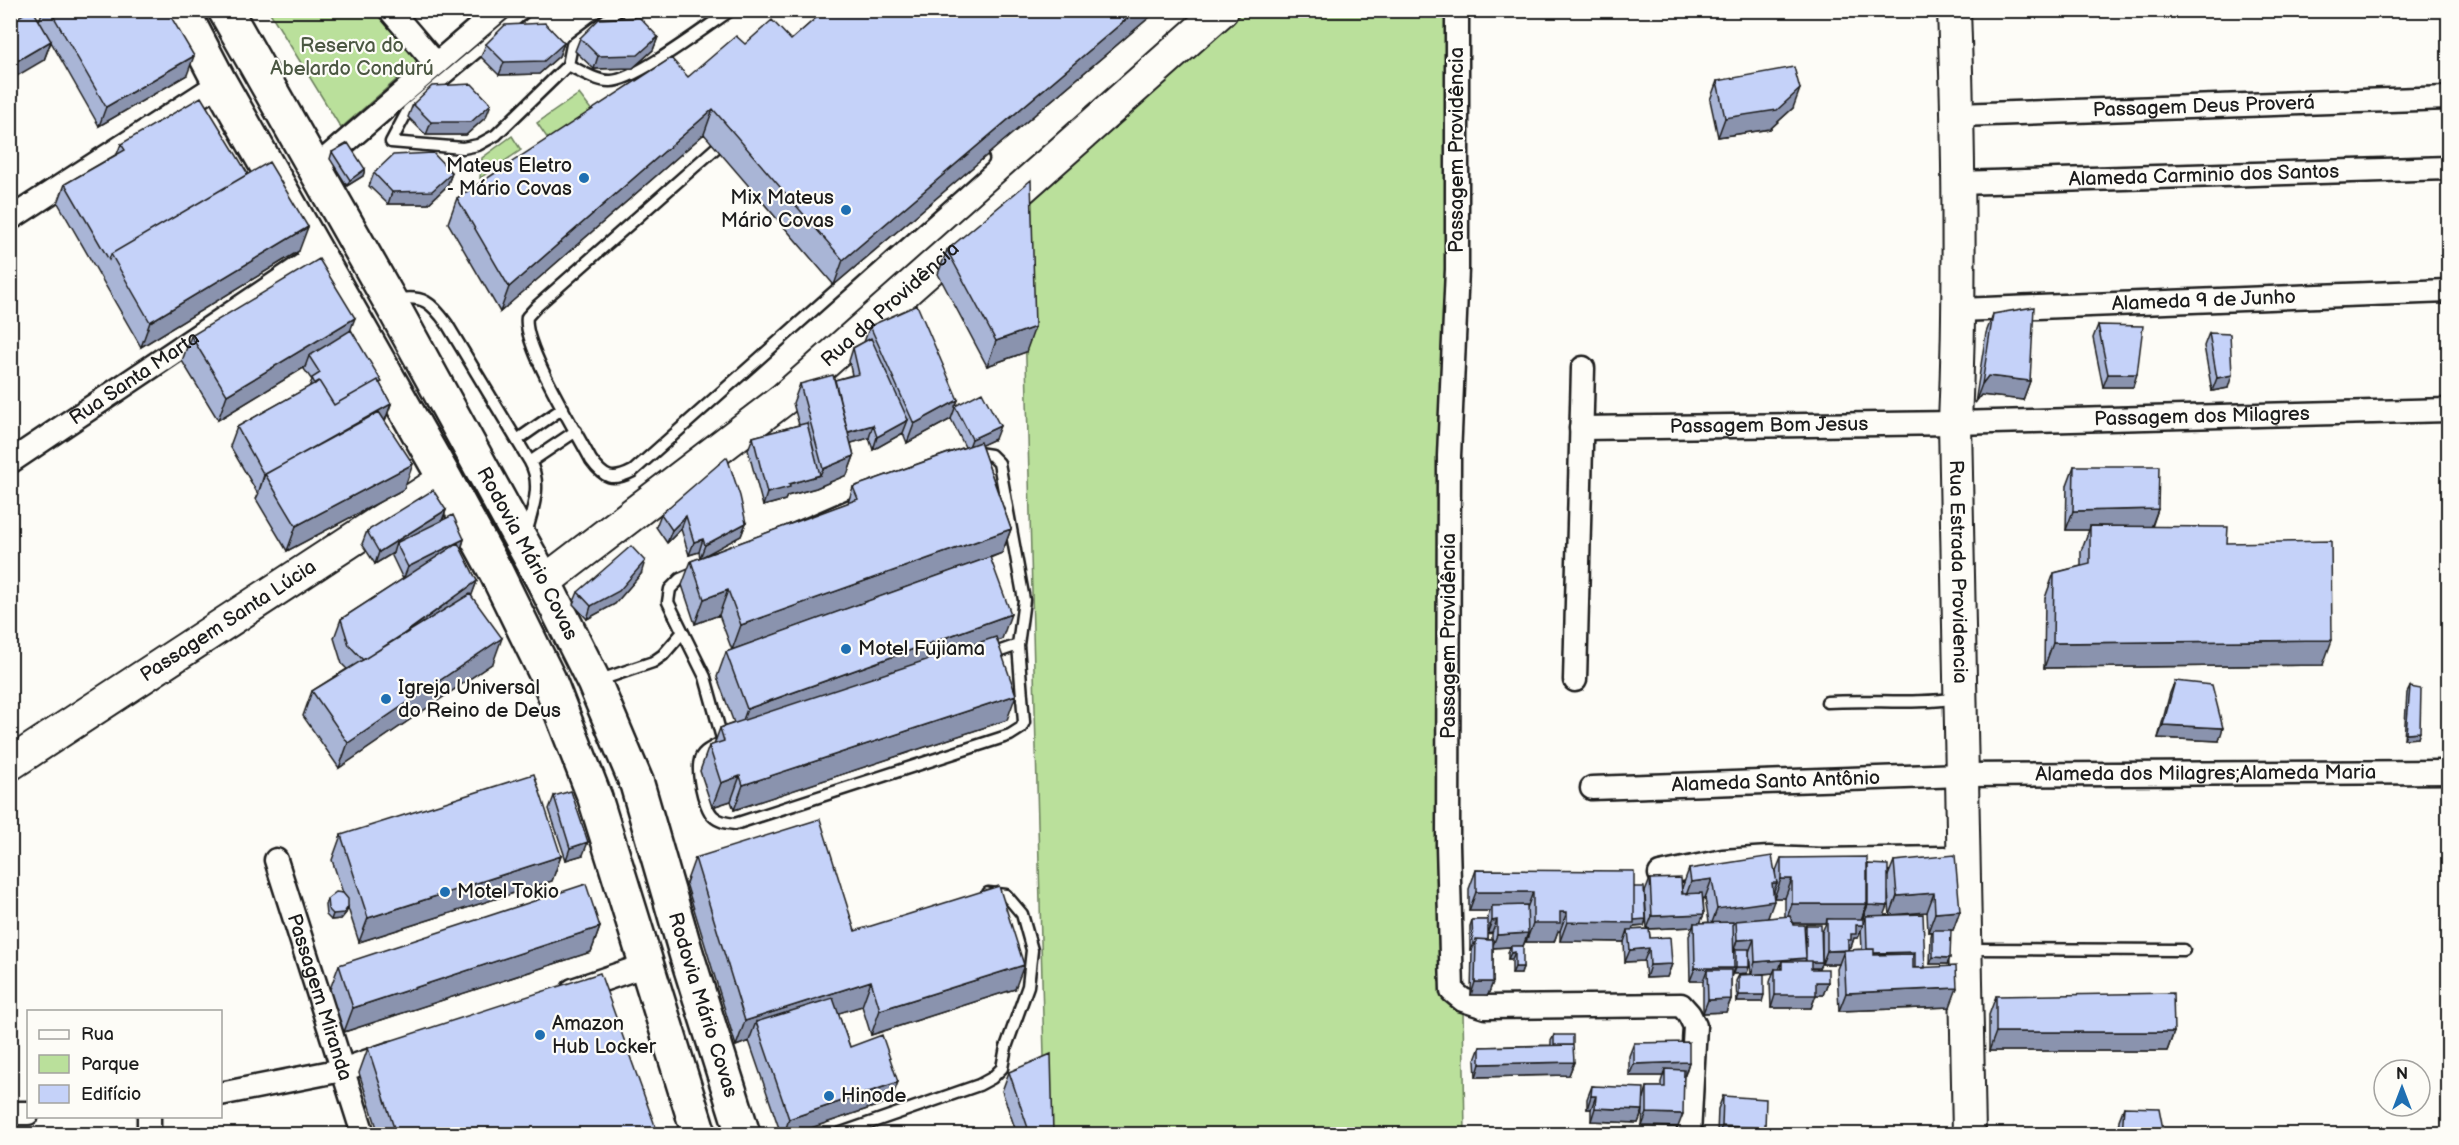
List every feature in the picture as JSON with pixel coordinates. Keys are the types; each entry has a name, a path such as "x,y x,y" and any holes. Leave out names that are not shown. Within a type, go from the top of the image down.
{"main road":[{"name":"Rodovia Mário Covas","path":"182,10 220,83 472,527 549,680 595,798 699,1134"},
{"name":"Rodovia Mário Covas","path":"225,10 390,301 544,582 594,682 637,784 743,1134"},
{"path":"393,386 394,373 400,367 410,362 426,368"},
{"path":"472,527 488,531 498,529 504,520 505,513"}],"street":[{"path":"390,10 436,64"},
{"path":"314,169 499,10"},
{"name":"Rua da Providência","path":"544,582 785,398 1222,10"},
{"name":"Passagem Providência","path":"1457,10 1457,269 1451,367 1449,480 1448,845 1452,991 1463,1000 1485,1007 1681,1005 1695,1026 1689,1134"},
{"name":"Rua Estrada Providencia","path":"1954,10 1958,115 1960,310 1955,423 1969,1134"},
{"path":"10,219 220,83"},
{"name":"Passagem Deus Proverá","path":"1958,115 2448,98"},
{"name":"Alameda Carminio dos Santos","path":"1958,183 2448,168"},
{"name":"Rua Santa Marta","path":"10,462 318,255"},
{"name":"Alameda 9 de Junho","path":"1960,310 2448,291"},
{"path":"1575,680 1583,368"},
{"name":"Passagem dos Milagres","path":"1955,423 2448,410"},
{"name":"Passagem Bom Jesus","path":"1581,428 1955,423"},
{"name":"Passagem Santa Lúcia","path":"10,764 445,479"},
{"name":"Alameda dos Milagres;Alameda Maria","path":"1961,775 2448,772"},
{"name":"Alameda Santo Antônio","path":"1592,788 1961,775"},
{"path":"1659,874 1723,861 1769,858 1820,860 1964,858"},
{"name":"Passagem Miranda","path":"276,860 363,1134"},
{"path":"556,996 646,965"},
{"path":"222,1095 342,1070 410,1046"},
{"path":"10,1113 27,1113"},
{"path":"149,1118 149,1134"}],"lane":[{"path":"527,10 408,110 391,141 463,148 478,145 496,135 568,65 572,45 619,10"},
{"path":"568,65 591,76 611,81 634,75 731,10"},
{"path":"730,135 537,306 528,317 526,325 531,345 576,431 599,470 608,477 620,478 633,471 988,153"},
{"path":"390,301 407,297 422,299 434,306 537,473 537,491 523,546"},
{"path":"517,440 563,408"},
{"path":"530,462 576,431"},
{"path":"723,742 705,677 668,602 670,589 680,579 961,457 978,453 991,455 999,463 1024,600 1018,645 1024,722 1021,728 1010,735 735,824 721,822 711,815 698,773 702,754 735,738"},
{"path":"594,682 653,662 663,656 682,633"},
{"path":"973,660 1018,645"},
{"path":"1827,702 1864,699 1914,703 1959,698"},
{"path":"838,1134 979,1085 992,1078 1002,1068 1006,1047 1028,986 1032,950 1022,914 1006,895 986,893 975,896"},
{"path":"1966,949 2184,950"}],"green space":[{"name":"Reserva do Abelardo Condurú","path":"269,11 388,11 426,54 341,128"},
{"path":"1243,11 1447,11 1465,1134 1046,1134 1022,205"},
{"path":"579,94 593,112 550,142 537,123"},
{"path":"512,136 521,150 480,178 482,158"}],"building":[{"path":"33,10 51,41 10,65 10,22"},
{"path":"50,10 167,10 194,56 106,107"},
{"name":"Mix Mateus Mário Covas","path":"825,10 1137,10 843,260 713,109 509,287 457,198 671,58 688,77 736,36 745,44 772,20 791,40"},
{"path":"639,17 658,37 638,55 598,56 580,38 599,19"},
{"path":"545,23 564,43 544,61 504,62 486,44 505,25"},
{"path":"1794,67 1800,89 1777,110 1725,118 1717,81"},
{"path":"472,84 491,104 471,122 431,122 413,104 432,86"},
{"path":"201,97 248,174 111,254 109,260 65,184 125,150 121,144"},
{"path":"348,143 365,169 350,180 332,152"},
{"path":"433,153 452,173 432,191 392,192 374,173 393,155"},
{"path":"269,162 308,227 150,322 111,254"},
{"path":"1031,180 1035,327 996,341 947,250"},
{"path":"319,259 355,318 227,395 191,336"},
{"path":"917,305 958,400 914,424 870,326"},
{"path":"2034,307 2030,381 1988,376 1982,384 1993,314"},
{"path":"2098,325 2143,326 2137,374 2108,374"},
{"path":"351,330 382,382 379,383 378,380 334,405 319,381 315,384 312,378 320,373 309,356"},
{"path":"2209,333 2230,334 2232,375 2217,378"},
{"path":"871,338 908,420 877,437 873,425 848,432 835,380 859,374 853,348"},
{"path":"833,375 854,456 823,469 800,384"},
{"path":"378,380 391,404 264,475 237,427 319,381 334,405"},
{"path":"982,392 1000,426 972,439 955,406"},
{"path":"379,412 413,464 296,526 265,474"},
{"path":"807,423 820,475 767,493 753,437"},
{"path":"980,442 1011,529 741,625 728,590 704,599 691,561 858,499 853,487"},
{"path":"727,457 746,523 705,545 703,539 694,542 686,516 672,530 661,514"},
{"path":"2074,466 2159,466 2158,509 2073,511"},
{"path":"433,490 446,510 379,552 367,531"},
{"path":"453,515 464,539 408,567 396,543"},
{"path":"2090,526 2228,527 2227,543 2331,541 2332,640 2053,643 2054,573 2090,564"},
{"path":"458,543 477,581 363,660 349,645 341,619"},
{"path":"631,546 645,561 619,591 591,606 578,592"},
{"path":"990,557 1011,614 747,709 726,652"},
{"name":"Igreja Universal do Reino de Deus","path":"470,594 502,638 348,743 312,691"},
{"path":"996,637 1016,695 743,785 740,776 721,783 709,746 724,741 720,728"},
{"path":"2175,681 2212,685 2223,728 2163,725"},
{"path":"2410,687 2421,689 2420,732 2406,733"},
{"path":"534,774 561,856 368,918 341,835"},
{"path":"571,791 588,842 570,848 554,796"},
{"path":"820,819 855,931 999,886 1024,965 880,1010 871,981 745,1021 695,858"},
{"path":"1955,855 1960,911 1935,913 1934,893 1897,896 1894,861"},
{"path":"1772,856 1777,883 1772,883 1774,901 1717,909 1712,879 1691,882 1689,869"},
{"path":"1867,857 1867,904 1792,904 1792,879 1781,879 1781,858"},
{"path":"1868,864 1888,865 1888,906 1868,905"},
{"path":"1476,870 1634,871 1634,923 1567,922 1567,912 1560,912 1560,923 1533,923 1533,892 1476,892"},
{"path":"1681,878 1682,894 1702,893 1704,914 1652,916 1650,879"},
{"path":"586,884 600,927 353,1008 339,965"},
{"path":"1634,887 1644,887 1646,919 1634,920"},
{"path":"336,892 343,893 348,899 348,907 344,913 333,914 328,909 327,899"},
{"path":"1527,905 1528,933 1497,935 1497,920 1492,921 1492,906"},
{"path":"1923,914 1925,968 1915,968 1915,952 1874,953 1874,949 1867,949 1866,916"},
{"path":"1790,916 1793,925 1804,925 1806,958 1755,962 1754,939 1737,940 1736,921"},
{"path":"1827,919 1863,919 1863,925 1856,925 1856,934 1851,934 1851,940 1848,940 1848,950 1827,951"},
{"path":"1472,920 1488,920 1488,940 1476,939 1473,944"},
{"path":"1733,922 1734,968 1695,968 1694,923"},
{"path":"1806,925 1821,925 1822,962 1806,961"},
{"path":"1649,929 1650,938 1670,937 1672,964 1650,965 1649,948 1630,950 1628,930"},
{"path":"1933,930 1951,930 1950,958 1933,957"},
{"path":"1476,939 1493,940 1493,982 1475,982"},
{"path":"1511,946 1523,946 1523,967 1515,967 1515,952 1511,953"},
{"path":"1736,949 1749,949 1749,967 1736,967"},
{"path":"1874,949 1874,955 1913,954 1913,968 1956,966 1957,988 1846,993 1844,950"},
{"path":"1782,961 1811,961 1811,969 1828,969 1828,982 1816,982 1816,995 1775,995 1775,969 1782,969"},
{"path":"1707,970 1731,970 1731,999 1708,1000"},
{"name":"Amazon Hub Locker","path":"600,973 658,1134 396,1134 368,1048"},
{"path":"1764,974 1764,995 1739,995 1739,975"},
{"path":"2173,993 2174,1032 1996,1032 1996,996"},
{"path":"833,998 850,1047 882,1035 898,1082 789,1119 756,1022"},
{"path":"1554,1035 1573,1035 1573,1045 1554,1045"},
{"path":"1689,1042 1689,1062 1634,1064 1634,1043"},
{"path":"1573,1045 1574,1062 1480,1064 1480,1047"},
{"path":"1051,1054 1053,1134 1030,1134 1009,1072"},
{"path":"1665,1069 1684,1070 1683,1114 1647,1113 1647,1087 1665,1087"},
{"path":"1592,1086 1644,1088 1643,1110 1595,1108 1596,1096 1591,1096"},
{"path":"1723,1096 1766,1099 1765,1128 1722,1126"},
{"path":"2124,1107 2159,1108 2164,1134 2122,1134"}],"place":[{"name":"Mateus Eletro - Mário Covas","path":"584,178"},
{"name":"Mix Mateus Mário Covas","path":"846,210"},
{"name":"Motel Fujiama","path":"846,649"},
{"name":"Igreja Universal do Reino de Deus","path":"386,699"},
{"name":"Motel Tokio","path":"445,892"},
{"name":"Amazon Hub Locker","path":"540,1035"},
{"name":"Hinode","path":"829,1096"}]}
